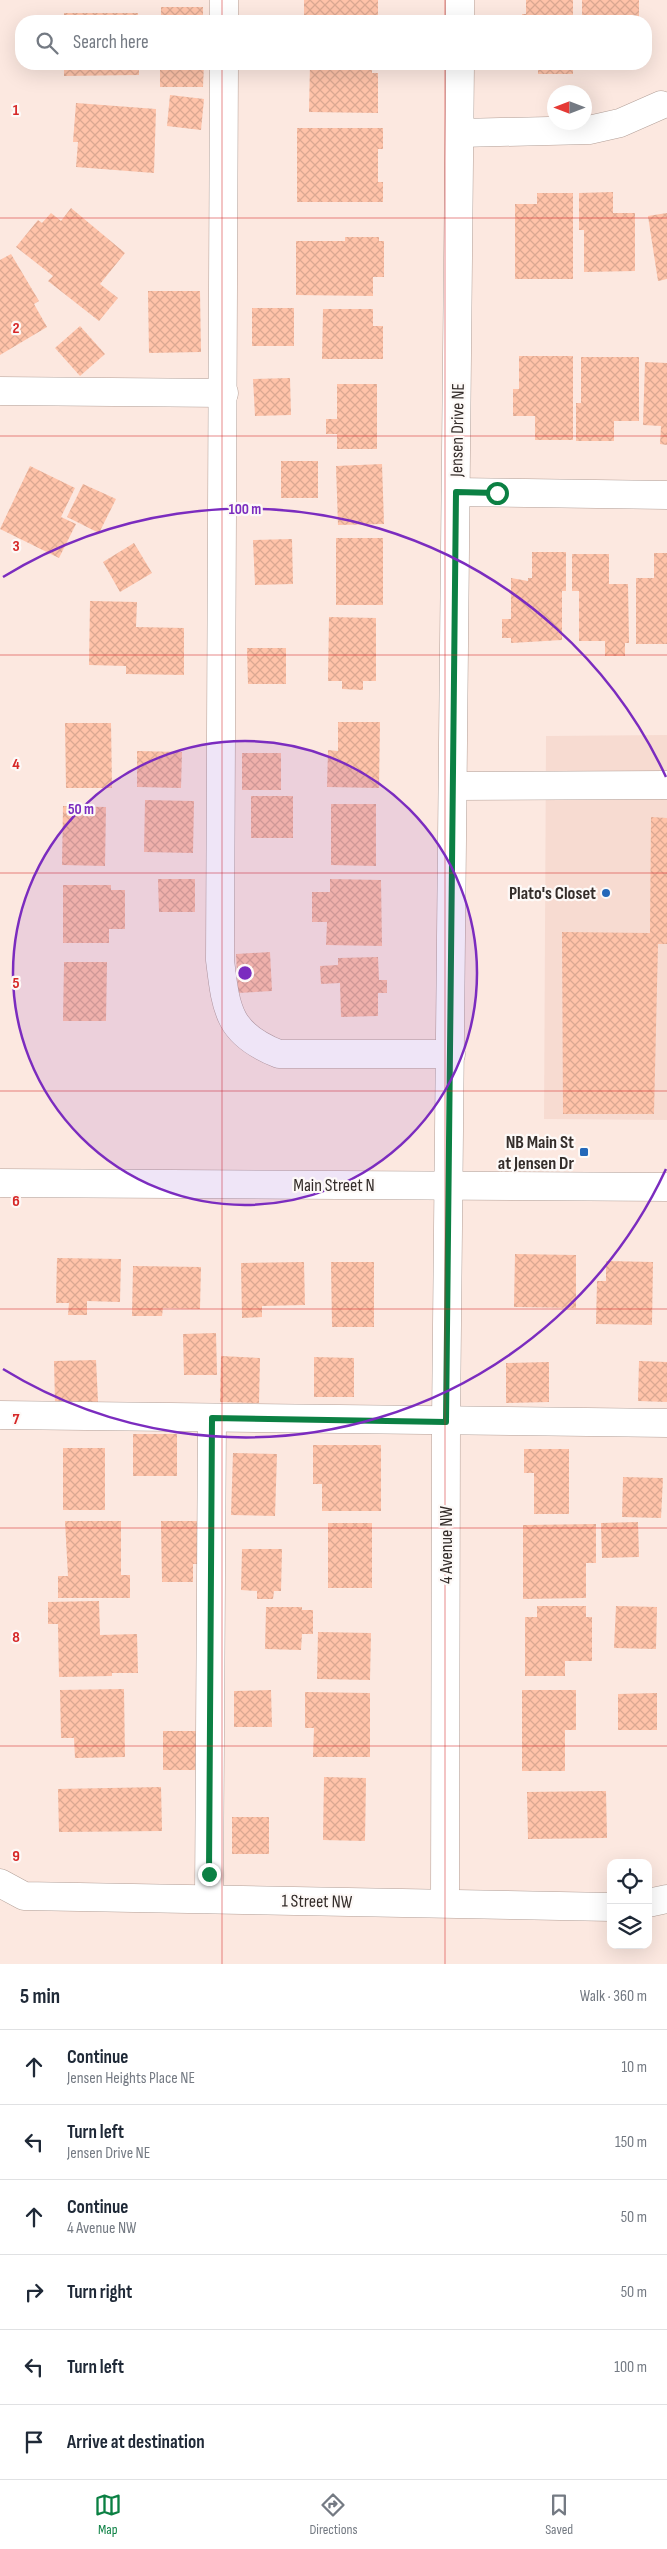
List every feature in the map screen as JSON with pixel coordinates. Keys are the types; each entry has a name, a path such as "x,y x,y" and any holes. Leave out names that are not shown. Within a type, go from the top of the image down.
{"street":[{"path":"224,0 224,15"},
{"path":"460,0 460,15"},
{"path":"224,70 220,960 225,999 234,1024 258,1045 279,1054 451,1054"},
{"name":"Jensen Drive NE","path":"449,1186 460,70"},
{"path":"460,133 589,130 620,123 661,105"},
{"path":"0,391 224,392"},
{"path":"456,492 667,495"},
{"path":"453,786 667,785"},
{"name":"Main Street N","path":"0,1183 667,1188"},
{"name":"4 Avenue NW","path":"445,1903 446,1422 449,1186"},
{"path":"0,1415 667,1424"},
{"path":"209,1899 212,1418"},
{"name":"1 Street NW","path":"0,1883 24,1896 607,1906"},
{"path":"652,1902 667,1899"}],"shaded area":[{"path":"667,735 667,1120 544,1119 546,736"}],"building":[{"path":"304,0 378,0 378,15 304,15"},
{"path":"526,0 573,0 573,15 522,15 526,14"},
{"path":"582,0 639,0 639,15 582,15"},
{"path":"161,7 203,7 203,15 161,15"},
{"path":"64,13 138,13 138,15 64,15"},
{"path":"64,70 139,70 139,75 64,76"},
{"path":"160,70 204,70 203,87 160,87"},
{"path":"310,70 372,70 372,73 378,73 378,113 309,112"},
{"path":"538,70 573,70 573,74 538,74"},
{"path":"170,95 204,99 201,130 167,126"},
{"path":"76,103 156,109 154,173 76,167 78,142 73,142"},
{"path":"297,128 383,128 383,149 378,149 378,182 383,182 383,202 297,202"},
{"path":"613,192 613,213 635,213 635,271 584,272 584,230 579,230 579,193"},
{"path":"537,193 573,193 573,279 515,279 515,204 537,204"},
{"path":"71,208 125,253 100,284 118,298 99,321 48,281 53,276 16,247 38,220 42,223 51,213 61,221"},
{"path":"667,213 667,279 658,281 648,216"},
{"path":"345,237 379,237 379,241 384,241 384,277 373,277 373,296 296,295 296,241 345,241"},
{"path":"11,254 39,301 34,304 47,327 0,355 0,260"},
{"path":"148,291 200,291 201,352 149,353"},
{"path":"252,308 294,308 294,346 252,346"},
{"path":"323,309 373,309 373,326 383,326 383,359 322,359"},
{"path":"80,326 105,354 80,376 55,348"},
{"path":"519,356 573,356 573,440 535,440 535,416 513,416 513,389 519,389"},
{"path":"581,357 639,357 639,421 614,421 614,441 576,441 576,403 581,403"},
{"path":"645,362 667,363 667,445 660,444 661,426 643,425"},
{"path":"290,378 291,415 255,416 253,379"},
{"path":"337,384 377,384 377,449 337,449 337,434 326,434 326,419 337,419"},
{"path":"281,461 318,461 318,498 281,498"},
{"path":"382,464 384,524 338,525 336,466"},
{"path":"30,466 75,488 61,517 76,524 59,558 0,529"},
{"path":"83,484 116,499 99,533 67,517"},
{"path":"336,538 383,538 383,605 336,605"},
{"path":"292,539 293,584 255,585 253,540"},
{"path":"134,543 152,573 120,592 103,562"},
{"path":"532,552 566,552 566,591 562,591 562,640 511,643 511,638 502,638 502,619 511,619 511,578 528,581 528,578 532,578"},
{"path":"654,553 667,553 667,644 636,644 636,578 654,578"},
{"path":"572,554 609,554 609,584 628,584 629,643 625,643 625,656 605,656 605,641 579,641 579,591 572,591"},
{"path":"90,601 137,602 136,627 184,628 184,675 126,674 126,666 89,665"},
{"path":"329,617 376,618 376,681 363,681 363,690 342,689 342,681 328,681"},
{"path":"247,648 286,648 286,684 248,684"},
{"path":"338,722 380,722 379,788 327,787 328,750 338,751"},
{"path":"65,723 111,723 112,788 66,788"},
{"path":"137,751 182,752 181,788 137,787"},
{"path":"242,753 281,753 281,790 242,790"},
{"path":"251,796 293,796 293,838 251,838"},
{"path":"145,800 194,801 193,853 144,852"},
{"path":"331,804 376,804 376,866 331,865"},
{"path":"63,806 106,807 105,866 62,865"},
{"path":"651,817 667,818 667,944 658,944 654,1114 563,1114 562,932 650,933"},
{"path":"158,879 195,879 195,912 159,912"},
{"path":"330,879 381,880 382,946 326,945 327,922 312,922 312,892 330,892"},
{"path":"63,885 111,885 111,890 125,890 125,929 109,929 109,943 63,943"},
{"path":"270,952 272,991 238,993 236,954"},
{"path":"378,957 379,980 387,980 387,993 378,993 378,1016 341,1017 340,983 321,984 320,966 338,965 338,958"},
{"path":"64,962 107,962 106,1021 63,1021"},
{"path":"515,1254 576,1255 576,1308 514,1307"},
{"path":"57,1258 121,1259 120,1302 87,1301 87,1315 68,1315 69,1303 56,1303"},
{"path":"606,1261 653,1262 652,1325 596,1324 597,1281 606,1281"},
{"path":"304,1262 305,1305 262,1306 262,1317 242,1318 241,1263"},
{"path":"331,1262 374,1262 374,1327 332,1327"},
{"path":"133,1266 201,1267 200,1309 163,1308 162,1316 132,1316"},
{"path":"216,1333 217,1375 184,1375 183,1334"},
{"path":"221,1356 260,1358 259,1403 220,1402"},
{"path":"314,1357 354,1358 354,1397 314,1397"},
{"path":"96,1360 98,1402 55,1403 54,1361"},
{"path":"639,1361 667,1362 667,1402 638,1401"},
{"path":"549,1362 549,1402 506,1403 506,1363"},
{"path":"133,1434 177,1434 177,1476 133,1476"},
{"path":"313,1445 381,1445 381,1511 322,1511 322,1484 313,1484"},
{"path":"63,1448 105,1448 105,1510 63,1510"},
{"path":"524,1449 569,1449 569,1514 534,1514 534,1473 524,1473"},
{"path":"233,1453 277,1454 275,1516 231,1515"},
{"path":"623,1477 663,1478 661,1518 622,1517"},
{"path":"65,1521 121,1521 121,1575 130,1575 130,1598 58,1598 58,1576 68,1576"},
{"path":"161,1521 201,1521 201,1564 193,1564 193,1582 162,1582"},
{"path":"638,1522 639,1557 602,1558 601,1523"},
{"path":"328,1523 372,1523 372,1588 328,1588"},
{"path":"596,1524 596,1563 586,1563 586,1598 523,1599 523,1525"},
{"path":"242,1549 282,1549 281,1591 274,1591 273,1599 257,1599 257,1591 241,1590"},
{"path":"99,1601 100,1635 137,1634 138,1673 112,1673 112,1676 59,1677 58,1624 48,1624 48,1602"},
{"path":"537,1606 586,1606 586,1617 592,1617 592,1661 565,1661 565,1676 525,1676 525,1617 537,1617"},
{"path":"616,1606 657,1607 656,1649 614,1648"},
{"path":"266,1607 302,1607 302,1610 313,1610 313,1634 302,1634 301,1650 265,1649"},
{"path":"318,1632 371,1633 370,1680 317,1679"},
{"path":"124,1689 125,1757 75,1758 74,1738 61,1738 60,1690"},
{"path":"271,1690 272,1727 234,1727 234,1691"},
{"path":"522,1690 576,1690 576,1730 565,1730 565,1771 522,1771"},
{"path":"305,1692 370,1693 370,1757 313,1757 314,1728 305,1728"},
{"path":"657,1693 657,1730 618,1730 618,1694"},
{"path":"163,1731 201,1731 201,1770 163,1770"},
{"path":"324,1777 366,1778 365,1841 323,1840"},
{"path":"161,1787 162,1831 59,1832 58,1789"},
{"path":"606,1791 607,1838 528,1839 527,1792"},
{"path":"232,1817 269,1817 269,1854 232,1854"}],"place":[{"name":"Plato's Closet","path":"606,893"},
{"name":"NB Main St at Jensen Dr","path":"584,1152"}],"route":[{"path":"209,1874 212,1418 446,1422 456,492 497,493"}]}
